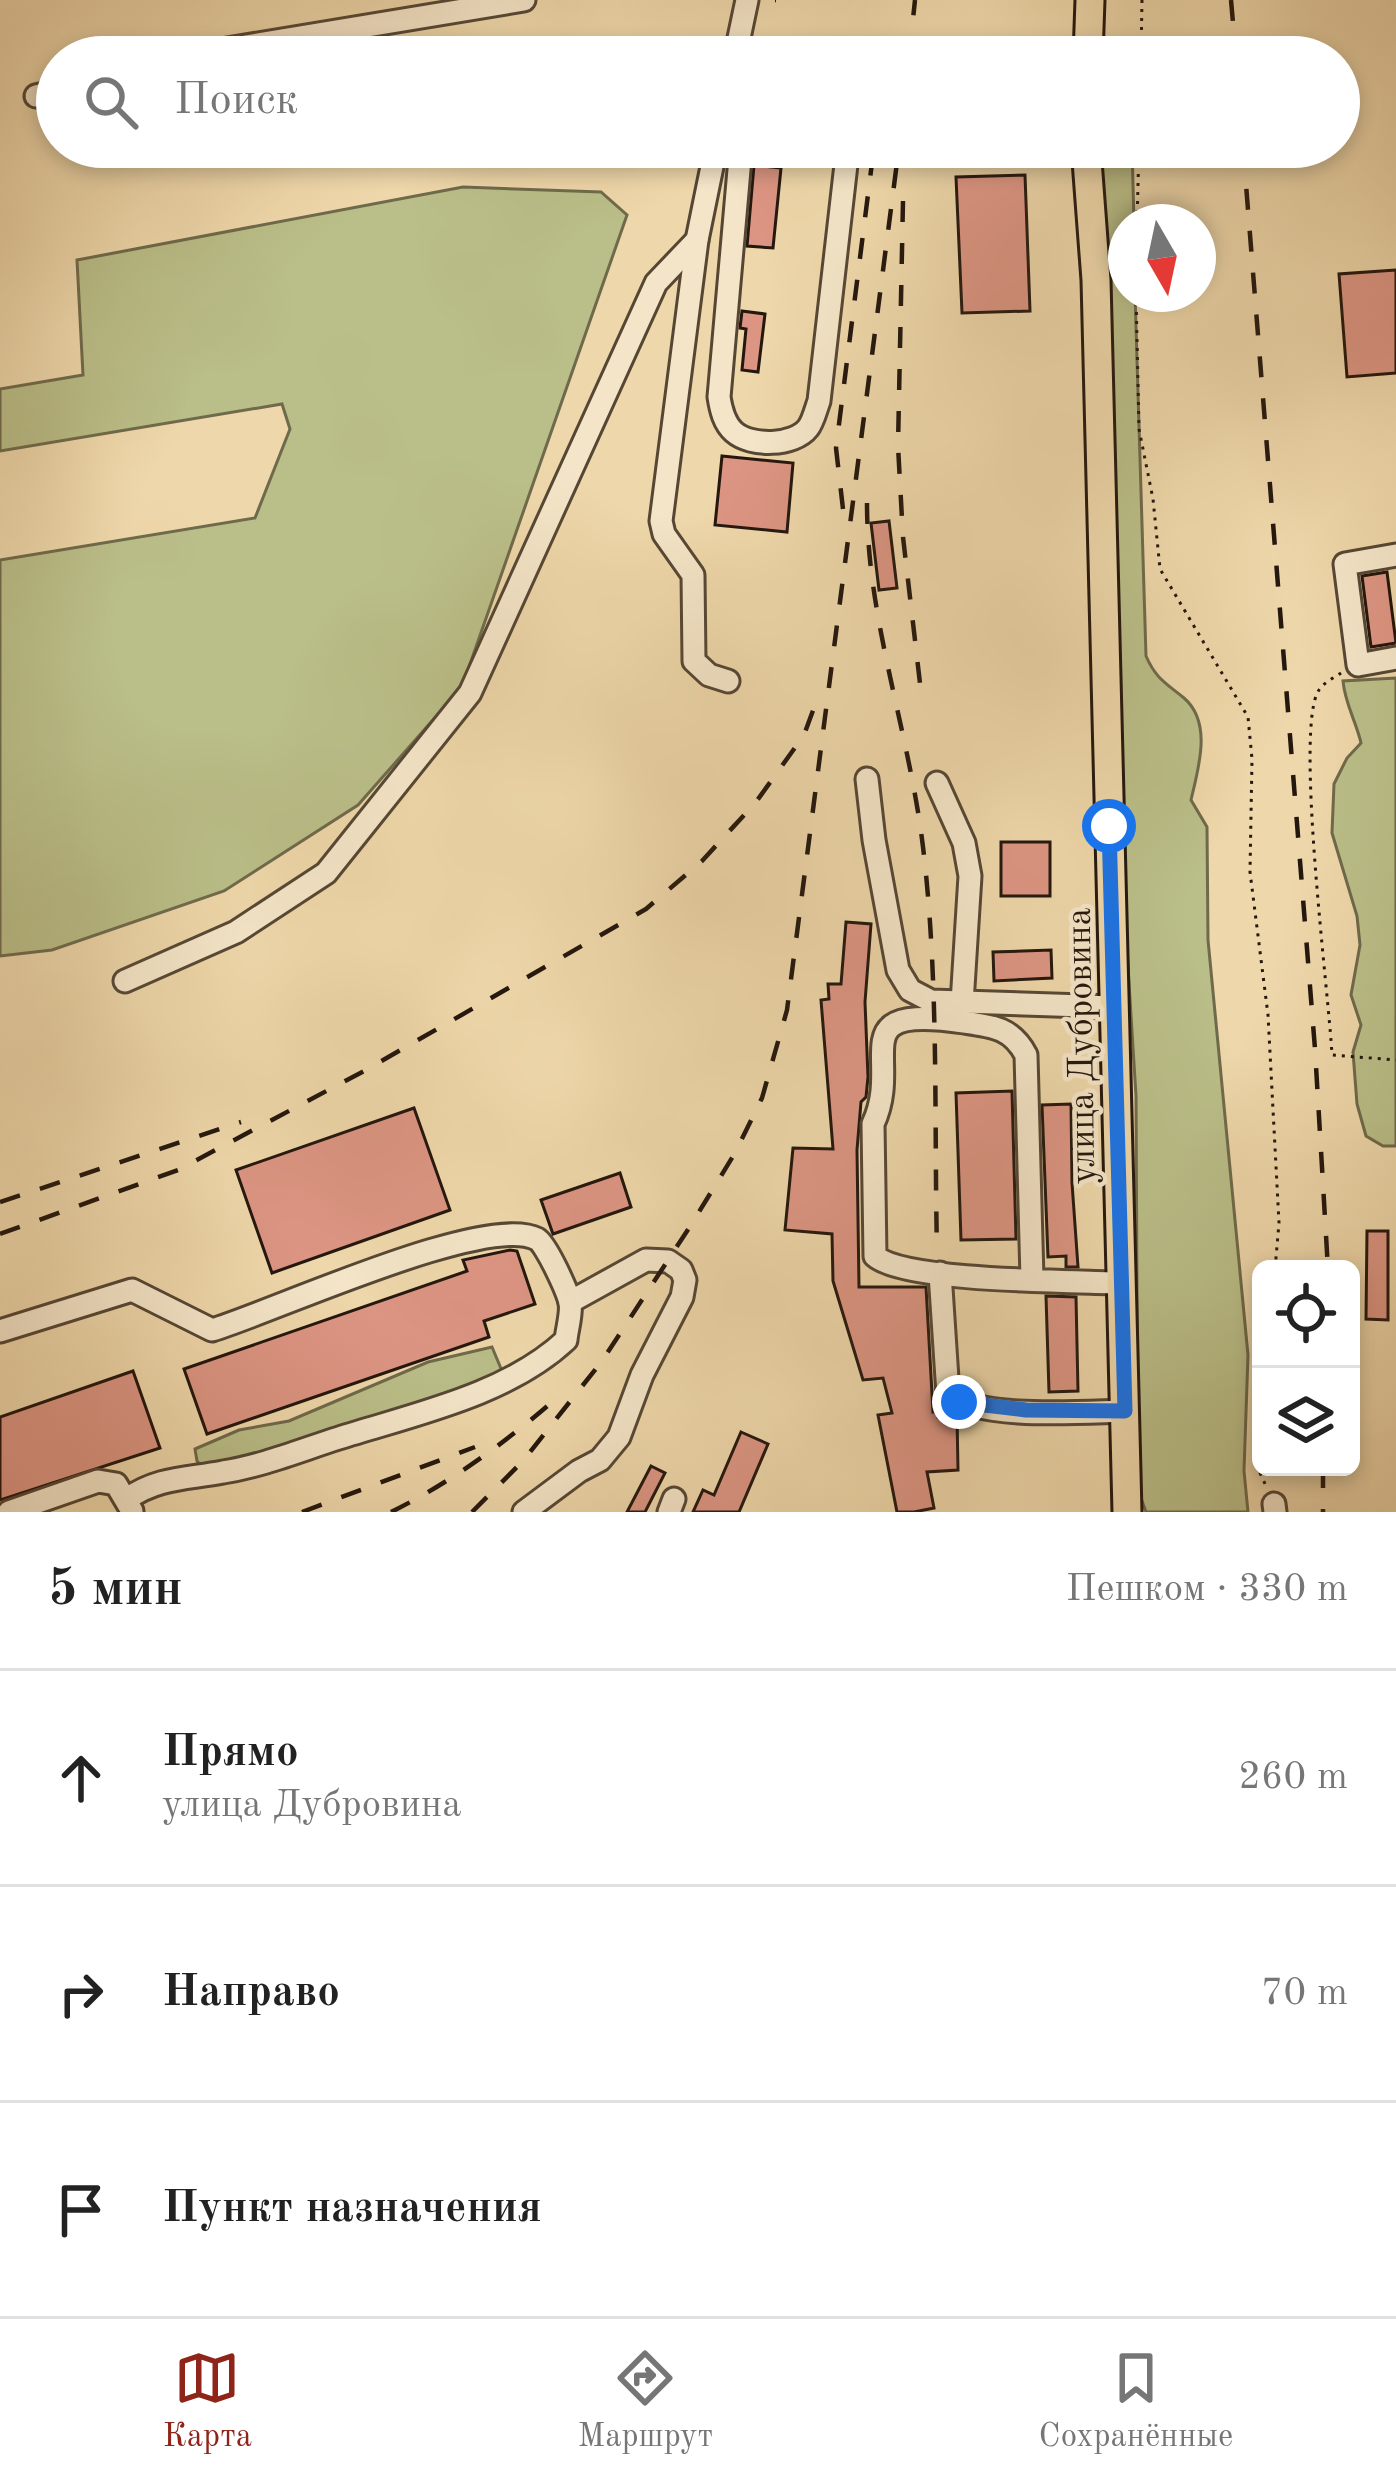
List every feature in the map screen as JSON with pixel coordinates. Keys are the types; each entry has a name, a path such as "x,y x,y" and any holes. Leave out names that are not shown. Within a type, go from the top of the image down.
{"main road":[{"path":"1089,36 1090,0"},
{"name":"улица Дубровина","path":"1088,168 1096,280 1127,1512"}],"street":[{"path":"306,36 524,0"},
{"path":"740,36 748,0"},
{"path":"748,0 748,36"},
{"path":"712,168 697,240 661,521 664,534 694,575 694,661 709,675 728,681"},
{"path":"739,168 719,397 721,413 735,434 766,442 789,440 808,429 819,401 846,168"},
{"path":"124,981 236,932 326,873 470,693 656,283 697,240"},
{"path":"1396,555 1345,564 1358,664 1396,658"},
{"path":"867,779 898,970 910,990 931,1001 1114,1007"},
{"path":"937,783 964,843 970,876 962,1003"},
{"path":"1032,1279 1026,1054 1017,1038 1000,1028 905,1019 888,1028 881,1041 880,1109 873,1124 875,1256 886,1265 940,1273 1032,1279 1121,1282"},
{"path":"0,1331 132,1289 212,1330 422,1252 510,1232 539,1240 552,1256 570,1302 566,1340 544,1360 452,1402 224,1472 146,1485 130,1506 116,1484 98,1481 9,1512"},
{"path":"524,1512 600,1460 619,1437 642,1375 682,1298 685,1280 682,1270 668,1261 646,1261 570,1302"},
{"path":"940,1273 948,1394 959,1402 1026,1410 1125,1411"}],"path":[{"path":"1141,36 1142,0"},
{"path":"1137,204 1138,168"},
{"path":"1136,312 1139,429 1160,569 1248,717 1250,872 1268,1015 1279,1223 1276,1260"},
{"path":"1340,673 1318,690 1310,722 1310,785 1332,1055 1396,1060"},
{"path":"1261,1368 1260,1473 1274,1508"}],"green space":[{"path":"1101,168 1133,168 1134,204 1108,204 1108,312 1136,312 1146,656 1158,675 1193,708 1201,733 1191,800 1207,827 1208,940 1248,1355 1244,1471 1248,1512 1146,1512 1138,1490 1136,1096 1125,918"},
{"path":"463,187 601,192 627,215 462,687 358,805 224,891 52,950 0,956 0,560 255,518 290,429 282,404 0,451 0,389 83,375 77,260"},
{"path":"1396,678 1396,1146 1383,1146 1366,1136 1357,1104 1353,1052 1361,1025 1351,995 1360,945 1357,916 1332,833 1334,784 1361,743 1343,681"},
{"path":"492,1347 502,1371 449,1397 205,1470 197,1461 195,1449 239,1430 289,1421 428,1362"}],"building":[{"path":"754,168 781,168 773,248 747,246"},
{"path":"1025,175 1030,311 962,313 956,177"},
{"path":"1396,270 1396,373 1347,377 1339,274"},
{"path":"742,311 765,314 758,372 742,370 746,329 740,328"},
{"path":"722,456 793,463 787,532 715,525"},
{"path":"889,521 897,588 879,590 871,523"},
{"path":"1387,572 1396,643 1371,647 1362,576"},
{"path":"1001,842 1050,842 1050,896 1001,896"},
{"path":"846,922 871,924 865,1002 868,1077 857,1150 859,1287 926,1287 933,1412 938,1417 957,1416 958,1470 927,1472 934,1508 914,1512 897,1512 878,1415 892,1413 883,1378 863,1380 833,1281 832,1234 785,1230 793,1148 833,1149 821,1000 829,999 828,984 841,984"},
{"path":"1051,950 1052,978 994,981 993,952"},
{"path":"1012,1091 1016,1239 961,1240 956,1093"},
{"path":"1071,1104 1078,1267 1066,1267 1066,1256 1048,1257 1042,1105"},
{"path":"414,1108 450,1210 272,1273 236,1170"},
{"path":"620,1173 631,1207 553,1234 541,1200"},
{"path":"1367,1231 1388,1231 1388,1320 1366,1319"},
{"path":"517,1251 535,1304 484,1321 489,1337 207,1434 184,1369 467,1271 463,1260"},
{"path":"1046,1296 1076,1297 1078,1391 1049,1392"},
{"path":"133,1371 160,1448 0,1500 0,1417"},
{"path":"741,1432 768,1444 739,1512 693,1512 703,1490 714,1495"},
{"path":"651,1466 665,1473 645,1512 627,1512"}],"railway":[{"path":"911,36 915,0"},
{"path":"1231,0 1234,36"},
{"path":"843,509 836,448 871,168"},
{"path":"472,1512 523,1461 602,1361 735,1153 762,1098 787,1010 896,168"},
{"path":"1245,168 1327,1260"},
{"path":"903,201 898,446 921,692"},
{"path":"867,503 874,590 917,803 928,897 937,1251"},
{"path":"0,1234 178,1170 364,1071 646,909 702,861 756,802 804,735 818,697"},
{"path":"0,1202 241,1122"},
{"path":"391,1512 479,1459 560,1395"},
{"path":"302,1512 475,1447"},
{"path":"1323,1476 1323,1512"}],"route":[{"path":"959,1402 1026,1410 1125,1411 1109,826"}]}
